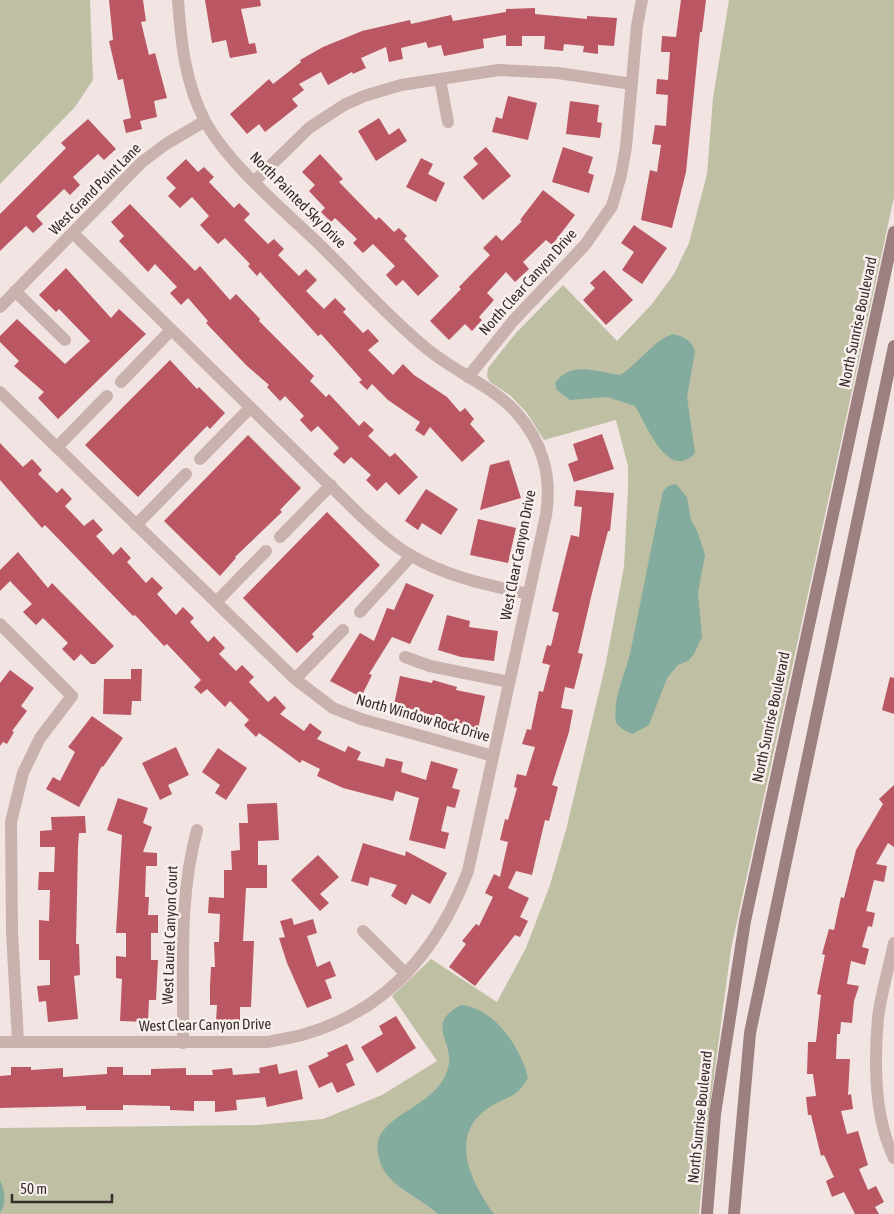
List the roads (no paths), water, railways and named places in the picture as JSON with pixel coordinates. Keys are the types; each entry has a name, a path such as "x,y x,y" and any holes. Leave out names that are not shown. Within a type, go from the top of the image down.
{"street":[{"name":"North Painted Sky Drive","path":"178,0 185,66 205,121 224,148 255,181 426,348 468,377"},
{"name":"North Clear Canyon Drive","path":"468,377 512,321 585,245 612,206 621,175 642,0"},
{"path":"255,181 308,128 344,105 364,96 401,85 499,70 558,73 632,84"},
{"path":"440,79 448,122"},
{"name":"West Grand Point Lane","path":"0,307 142,162 166,144 205,121"},
{"name":"North Sunrise Boulevard","path":"707,1214 716,1105 745,921 894,232"},
{"path":"74,233 361,516 411,556 431,566 477,582 528,594"},
{"path":"16,291 65,340"},
{"path":"121,382 171,330"},
{"path":"734,1214 750,1034 824,670 894,346"},
{"name":"West Clear Canyon Drive","path":"0,1042 268,1042 305,1034 360,1011 406,974 443,928 455,906 468,872 549,493 546,466 538,446 515,411 468,377"},
{"name":"North Window Rock Drive","path":"0,392 295,679 333,708 361,719 494,756"},
{"path":"57,447 107,396"},
{"path":"200,459 250,408"},
{"path":"136,525 186,474"},
{"path":"280,537 331,486"},
{"path":"216,602 266,551"},
{"path":"360,612 411,556"},
{"path":"0,624 72,696 40,738 27,765 11,822 12,932 18,1042"},
{"path":"295,679 343,630"},
{"path":"406,657 430,666 509,682"},
{"name":"West Laurel Canyon Court","path":"183,1043 184,908 188,862 197,830"},
{"path":"364,930 406,974"},
{"path":"894,943 878,1016 876,1052 878,1094 884,1127 894,1158"}]}
